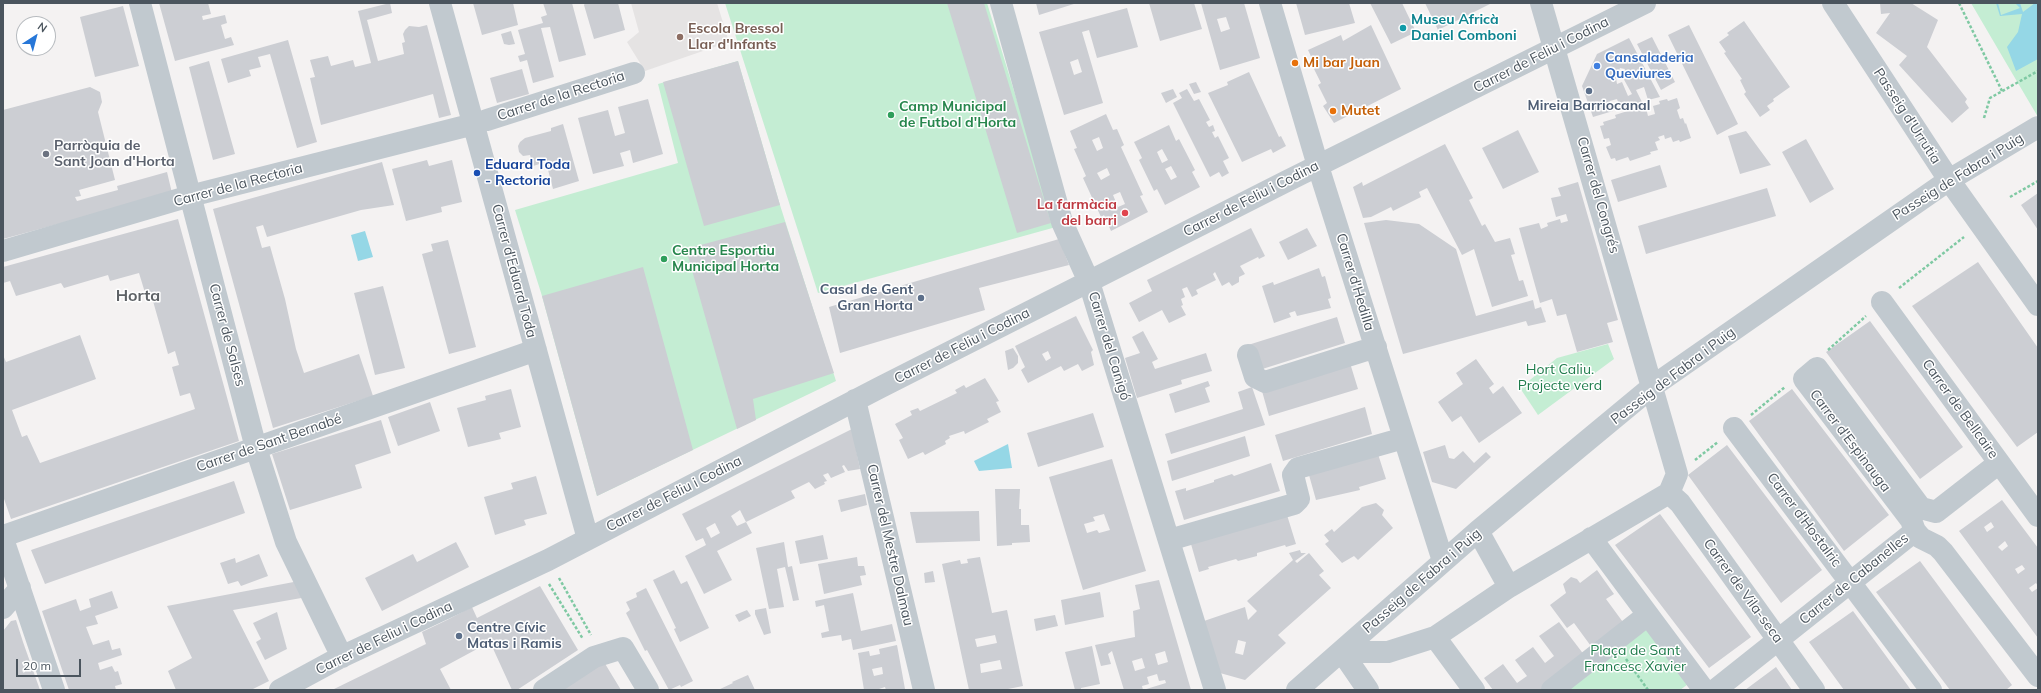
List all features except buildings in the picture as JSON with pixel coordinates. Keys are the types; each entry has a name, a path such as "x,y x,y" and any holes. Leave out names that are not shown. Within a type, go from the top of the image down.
{"street":[{"name":"Carrer de Salses","path":"140,3 256,448 286,542 342,657"},
{"name":"Carrer d'Eduard Toda","path":"440,3 480,122 536,350 588,539"},
{"name":"Carrer del Canigó","path":"1001,3 1062,222 1089,282 1215,690"},
{"name":"Carrer d'Hedilla","path":"1270,3 1318,166 1443,561"},
{"name":"Carrer del Congrés","path":"1541,3 1678,474 1669,493"},
{"name":"Carrer de Feliu i Codina","path":"280,690 342,657 547,569 588,539 855,400 1645,3"},
{"name":"Passeig d'Urrutia","path":"1833,3 1949,180 2038,305"},
{"name":"Carrer de la Rectoria","path":"3,251 190,196 480,122 634,73"},
{"name":"Passeig de Fabra i Puig","path":"1297,690 1478,531 1653,386 1949,180 2038,127"},
{"name":"Carrer de Bellcaire","path":"1882,302 2038,516"},
{"path":"1248,354 1255,377 1265,382 1376,347"},
{"name":"Carrer de Sant Bernabé","path":"3,536 536,350"},
{"name":"Carrer d'Espinauga","path":"1916,520 1804,379 1817,368 1916,520 1921,538 1937,546 1943,552 2038,676"},
{"name":"Carrer del Mestre Dalmau","path":"855,400 924,690"},
{"name":"Carrer d'Hostalric","path":"1734,428 1931,690"},
{"path":"1169,540 1294,504 1300,499 1293,475 1298,468 1404,438"},
{"path":"1916,520 1936,512 1999,462"},
{"path":"1342,652 1388,652 1434,637 1509,587 1669,493"},
{"name":"Carrer de Vila-seca","path":"1669,493 1680,503 1814,690"},
{"name":"Carrer de Cabanelles","path":"1715,690 1851,582 1916,520"},
{"path":"1478,531 1509,587"},
{"path":"1591,538 1704,690"},
{"path":"3,539 54,690"},
{"path":"3,608 20,588"},
{"path":"1552,690 1640,621"},
{"path":"1434,637 1474,690"},
{"path":"544,690 594,657 623,648 648,690"},
{"path":"1342,652 1363,687"}],"path":[{"path":"1959,3 2002,91"},
{"path":"1984,118 1990,98 2038,71"},
{"path":"2010,197 2038,181"},
{"path":"1826,352 1882,302 1965,236"},
{"path":"1693,461 1787,385"},
{"path":"547,569 593,639"},
{"path":"547,569 586,644"},
{"path":"1622,653 1648,690"}],"shaded area":[{"name":"Escola Bressol Llar d'Infants","path":"631,3 717,3 729,42 645,71 627,42 639,32"}],"green space":[{"name":"Camp Municipal de Futbol d'Horta","path":"725,3 987,3 1056,227 818,293"},
{"path":"1971,3 2038,3 2038,117 2012,73"},
{"name":"Centre Esportiu Municipal Horta","path":"738,61 780,205 836,381 597,496 542,296 515,210 678,163 658,84"},
{"name":"Hort Caliu. Projecte verd","path":"1608,344 1614,359 1538,415 1520,388 1557,358"},
{"name":"Plaça de Sant Francesc Xavier","path":"1642,616 1691,682 1680,690 1539,690"}],"water":[{"path":"1996,3 1998,3 2001,15 2020,8 2015,3 2020,3 2023,12 2035,3 2038,3 2038,59 2016,71 2007,47 2018,32 2022,14 2000,16"},
{"path":"365,231 373,257 358,261 351,235"},
{"path":"1008,444 1012,468 979,471 974,461"}],"place":[{"name":"Museu Africà Daniel Comboni","path":"1403,28"},
{"name":"Escola Bressol Llar d'Infants","path":"680,37"},
{"name":"Mi bar Juan","path":"1295,63"},
{"name":"Cansaladeria Queviures","path":"1597,66"},
{"name":"Mireia Barriocanal","path":"1589,91"},
{"name":"Mutet","path":"1333,111"},
{"name":"Camp Municipal de Futbol d'Horta","path":"891,115"},
{"name":"Parròquia de Sant Joan d'Horta","path":"46,154"},
{"name":"Eduard Toda - Rectoria","path":"477,173"},
{"name":"La farmàcia del barri","path":"1125,213"},
{"name":"Centre Esportiu Municipal Horta","path":"664,259"},
{"name":"Casal de Gent Gran Horta","path":"921,298"},
{"name":"Centre Cívic Matas i Ramis","path":"459,636"}],"district":[{"name":"Horta","path":"138,296"}]}
